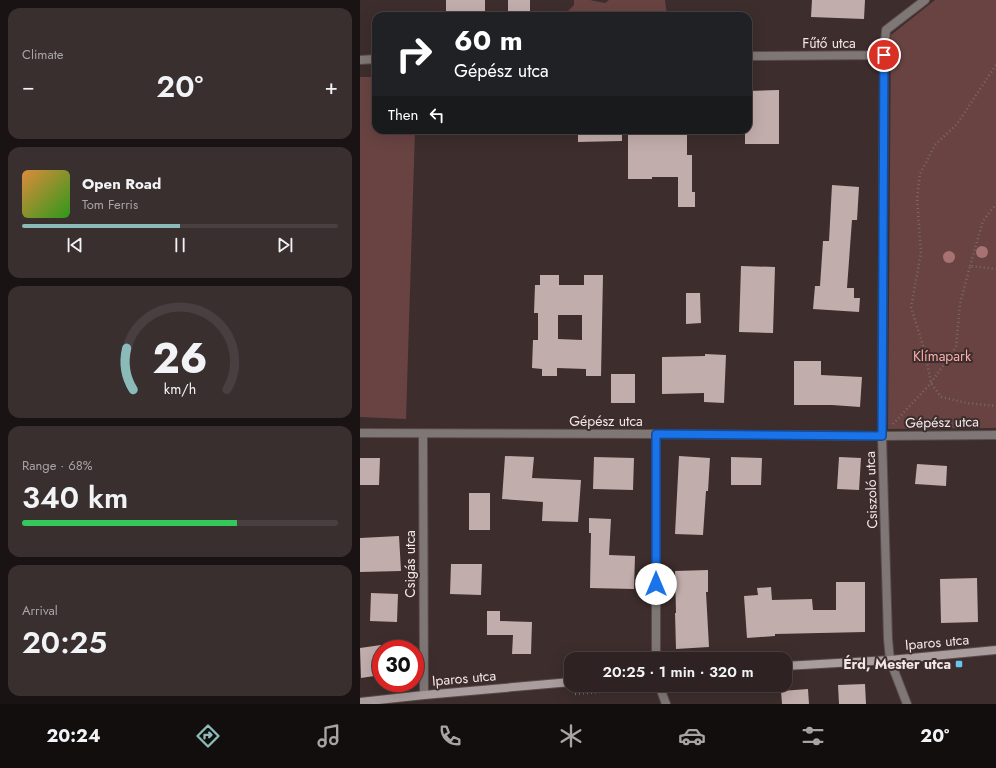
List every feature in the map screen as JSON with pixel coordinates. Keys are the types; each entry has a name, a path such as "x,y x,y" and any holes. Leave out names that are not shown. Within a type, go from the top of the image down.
{"street":[{"path":"884,55 886,30 925,0"},
{"name":"Fűtő utca","path":"752,56 884,55"},
{"name":"Csiszoló utca","path":"884,55 882,436 890,660 907,704"},
{"path":"360,60 372,60"},
{"name":"Gépész utca","path":"360,433 882,436 996,435"},
{"name":"Csigás utca","path":"423,434 424,695"},
{"path":"656,434 656,652"},
{"name":"Iparos utca","path":"792,666 890,660 996,650"},
{"name":"Iparos utca","path":"360,702 414,700 424,695 564,683"},
{"path":"661,692 666,704"}],"path":[{"path":"996,65 957,124 935,145 920,174 916,198 921,253 911,307 925,352 931,383 941,397 967,403 996,406"},
{"path":"882,436 931,383 956,347 960,304 970,266 983,220 996,204"},
{"path":"970,266 996,269"},
{"path":"573,694 594,692"}],"green space":[{"path":"574,0 590,0 605,3 609,0 665,0 666,12 567,12 574,5"},
{"name":"Klímapark","path":"935,0 996,0 996,428 888,429 891,35"},
{"path":"360,77 372,77 372,134 415,134 406,419 360,417"}],"building":[{"path":"446,0 485,0 485,12 446,12"},
{"path":"508,0 530,0 530,12 508,12"},
{"path":"812,0 865,0 864,19 811,17"},
{"path":"779,90 779,144 745,144 745,134 752,134 752,91"},
{"path":"578,134 622,134 622,141 578,142"},
{"path":"628,134 687,134 687,155 692,155 692,192 695,192 695,207 678,207 678,177 628,179"},
{"path":"832,185 859,187 857,220 852,220 847,288 854,288 854,298 860,298 859,312 813,309 815,286 820,286 823,241 829,241"},
{"path":"741,266 775,267 773,333 739,332"},
{"path":"540,275 559,275 559,285 584,285 584,275 603,275 601,376 586,376 586,369 557,368 557,376 542,376 542,369 532,368 533,340 538,340 538,313 534,313 535,285 540,285","holes":["558,315 582,315 582,340 558,339"]},
{"path":"686,293 700,293 701,323 686,324"},
{"path":"705,354 726,355 724,403 704,402 704,393 662,394 662,357 705,356"},
{"path":"794,361 821,361 821,375 862,377 860,407 794,405"},
{"path":"611,374 635,374 635,403 611,403"},
{"path":"505,456 534,457 532,478 581,480 578,522 542,521 543,502 502,499"},
{"path":"679,456 710,458 703,535 675,534"},
{"path":"594,457 634,458 633,490 593,489"},
{"path":"731,457 762,458 761,485 731,485"},
{"path":"839,457 861,458 859,490 837,489"},
{"path":"360,458 380,458 379,485 360,485"},
{"path":"917,464 947,466 946,486 915,484"},
{"path":"469,493 490,493 490,530 469,530"},
{"path":"589,518 611,519 609,555 635,556 634,589 590,588 591,533 589,533"},
{"path":"399,536 401,571 360,572 360,538"},
{"path":"451,564 482,564 481,595 450,594"},
{"path":"708,570 708,592 706,592 709,647 676,649 675,571"},
{"path":"977,578 978,622 941,623 940,579"},
{"path":"836,582 865,582 865,632 775,634 775,636 747,638 744,596 758,595 757,588 771,587 772,600 812,599 813,610 836,610"},
{"path":"371,593 398,594 397,622 370,621"},
{"path":"487,611 500,611 500,621 532,622 531,654 512,654 513,635 487,635"},
{"path":"372,646 372,676 361,678 360,648"},
{"path":"865,684 866,704 839,704 838,685"},
{"path":"808,689 809,704 782,704 781,692 792,692 792,690"}],"place":[{"name":"Érd, Mester utca","path":"959,664"}],"route":[{"path":"656,584 656,434 882,436 884,55"}]}
